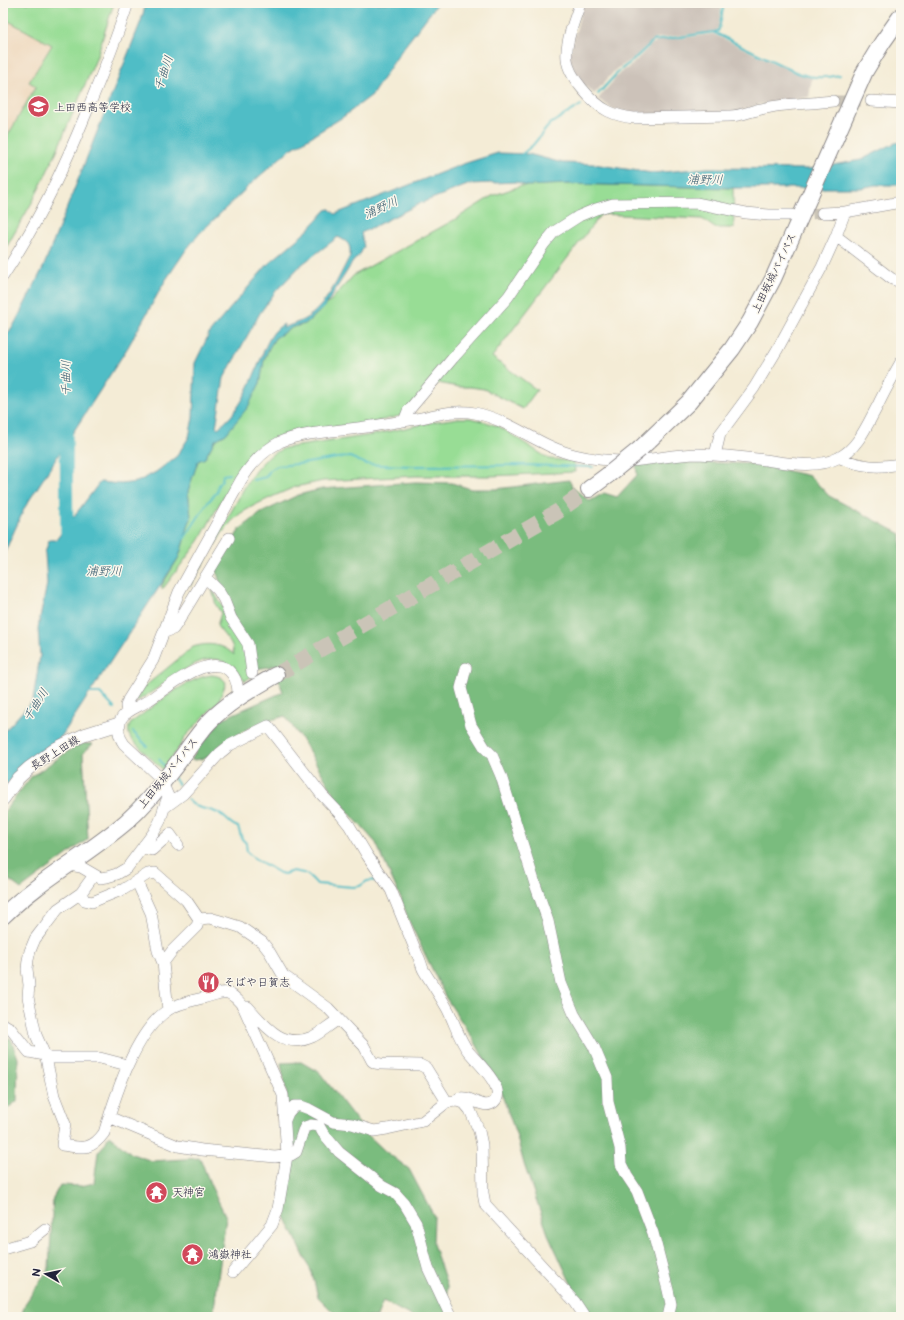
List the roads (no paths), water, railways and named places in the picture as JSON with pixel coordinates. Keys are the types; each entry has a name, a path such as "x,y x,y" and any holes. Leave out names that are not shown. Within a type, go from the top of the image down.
{"highway":[{"name":"上田坂城バイパス","path":"589,489 640,449 689,402 732,349 750,322 773,279 810,199 844,118 872,58 901,16"},
{"name":"上田坂城バイパス","path":"3,916 37,886 88,852 126,822 148,801 173,770 195,738 209,722 237,698 254,680 276,675"}],"main road":[{"name":"長野上田線","path":"3,799 18,778 29,768 52,752 74,739 119,724"}],"street":[{"path":"3,276 39,214 73,146 106,67 128,3"},
{"path":"580,3 569,42 566,58 567,64 575,80 596,103 607,110 634,118 730,116 780,106 832,101"},
{"path":"872,101 901,102"},
{"path":"822,213 844,212 901,202"},
{"path":"404,421 408,411 452,358 508,297 544,244 554,232 579,216 613,204 696,203 746,213 792,215"},
{"path":"716,455 720,434 754,388 777,350 822,267 836,236 844,212"},
{"path":"836,236 892,278 901,282"},
{"path":"127,713 126,706 128,700 153,660 165,632 179,592 240,480 258,457 270,448 294,437 457,412 475,413 502,421 562,451 583,457 630,461 681,455 716,455 801,464 829,462 840,458 853,446 863,432 901,362"},
{"path":"840,458 853,464 872,467 884,467 901,464"},
{"path":"165,632 172,629 178,622 229,538"},
{"path":"205,577 218,590 224,600 231,618 248,644 254,680 250,687 235,679"},
{"path":"157,775 124,744 119,735 120,720 127,713 147,702 175,682 204,667 212,665 220,666 228,670 235,679 239,692 237,698"},
{"path":"466,668 461,688 471,725 485,748 492,755 501,776 548,922 561,983 571,1008 594,1047 607,1078 608,1102 620,1148 621,1164 637,1191 653,1233 671,1304 668,1317"},
{"path":"164,808 183,794 230,744 268,726 322,795 349,825 391,890 417,954 421,960 423,969 448,1011 467,1049 489,1074 494,1081 497,1091 497,1097 494,1101 484,1105 466,1097 458,1098 423,1121 374,1131 352,1124 333,1122 301,1106 294,1106 288,1113 285,1121"},
{"path":"69,865 81,867 100,878 117,874 127,868 154,832 160,821 168,796 164,787"},
{"path":"144,845 148,849 152,850 170,834 178,845"},
{"path":"88,852 87,866 94,875"},
{"path":"81,893 84,900 92,902 136,882 148,874 155,873 186,900 199,919"},
{"path":"94,875 81,893 58,909 35,939 30,951 27,969 29,986 28,998 36,1035 46,1056 54,1096 65,1124 62,1145 90,1147 98,1141 104,1133 127,1065 138,1043 156,1020 168,1010 180,1004 227,992 234,995 243,1006 283,1095 287,1156 278,1209 272,1224 233,1272"},
{"path":"136,882 151,913 158,951 163,963 168,1010"},
{"path":"199,919 210,918 224,922 240,928 262,942 269,950 283,975 328,1008 364,1046 372,1061 375,1063 420,1065 426,1068 452,1101 464,1103 479,1131 482,1145 483,1193 485,1204 575,1302 585,1317"},
{"path":"163,963 172,951 197,926 199,919"},
{"path":"243,1006 248,1007 269,1030 286,1040 295,1041 312,1037 338,1020"},
{"path":"3,1024 10,1028 29,1052 46,1056 100,1058 127,1065"},
{"path":"109,1117 178,1146 275,1157 287,1156 296,1152 303,1131 306,1127 312,1125 319,1126 339,1152 377,1183 394,1193 404,1203 416,1223 428,1268 451,1317"},
{"path":"3,1249 30,1241 45,1229"}],"water":[{"path":"146,3 438,3 401,51 372,95 343,117 288,151 199,234 186,250 165,281 128,347 25,507 3,556 3,340 15,323 43,268 141,21"},
{"name":"浦野川","path":"901,142 901,185 875,185 861,188 733,188 567,184 527,186 516,182 470,184 421,203 361,233 364,247 352,263 324,308 305,324 293,327 275,338 264,360 260,383 248,407 226,434 215,440 205,458 198,461 188,491 191,517 179,557 61,737 25,763 3,789 3,733 33,700 40,656 38,628 47,584 45,553 49,540 56,540 100,482 121,484 137,482 156,472 177,456 189,437 193,418 195,363 210,332 268,264 308,230 326,210 330,209 335,214 463,164 498,153 528,154 563,163 593,164 652,173 707,168 810,169 861,160 895,143","holes":["338,237 348,244 350,256 331,291 319,308 303,320 283,328 284,324 274,332 267,343 242,401 231,416 218,428 216,427 224,378 260,313 276,291 301,265"]}],"waterway":[{"path":"714,32 718,31 719,29 724,3"},
{"path":"598,94 620,70 631,62 653,41 713,32 797,73 818,77 840,75"},
{"path":"521,155 533,145 550,124 581,105"},
{"name":"千曲川","path":"66,425 67,544"},
{"path":"253,480 266,477 270,470 277,466 350,457 366,464 383,465 522,465 593,467"},
{"path":"184,539 208,502 217,492 218,485 222,480 223,475 229,474"},
{"path":"87,693 100,693 114,708"},
{"path":"133,732 147,746"},
{"path":"159,759 166,768"},
{"path":"174,778 179,785"},
{"path":"187,799 199,807 220,814 238,827 242,839 246,843 247,852 254,858 280,873 284,874 293,871 303,873 311,877 317,884 353,887 360,886 367,881 379,880"}],"tunnel":[{"path":"833,101 871,101"},
{"path":"796,215 822,213"},
{"path":"276,675 557,512 589,489"}],"place":[{"name":"上田西高等学校","path":"39,107"},
{"name":"そばや日賀志","path":"208,982"},
{"name":"天神宮","path":"156,1192"},
{"name":"鴻嶽神社","path":"193,1254"}]}
